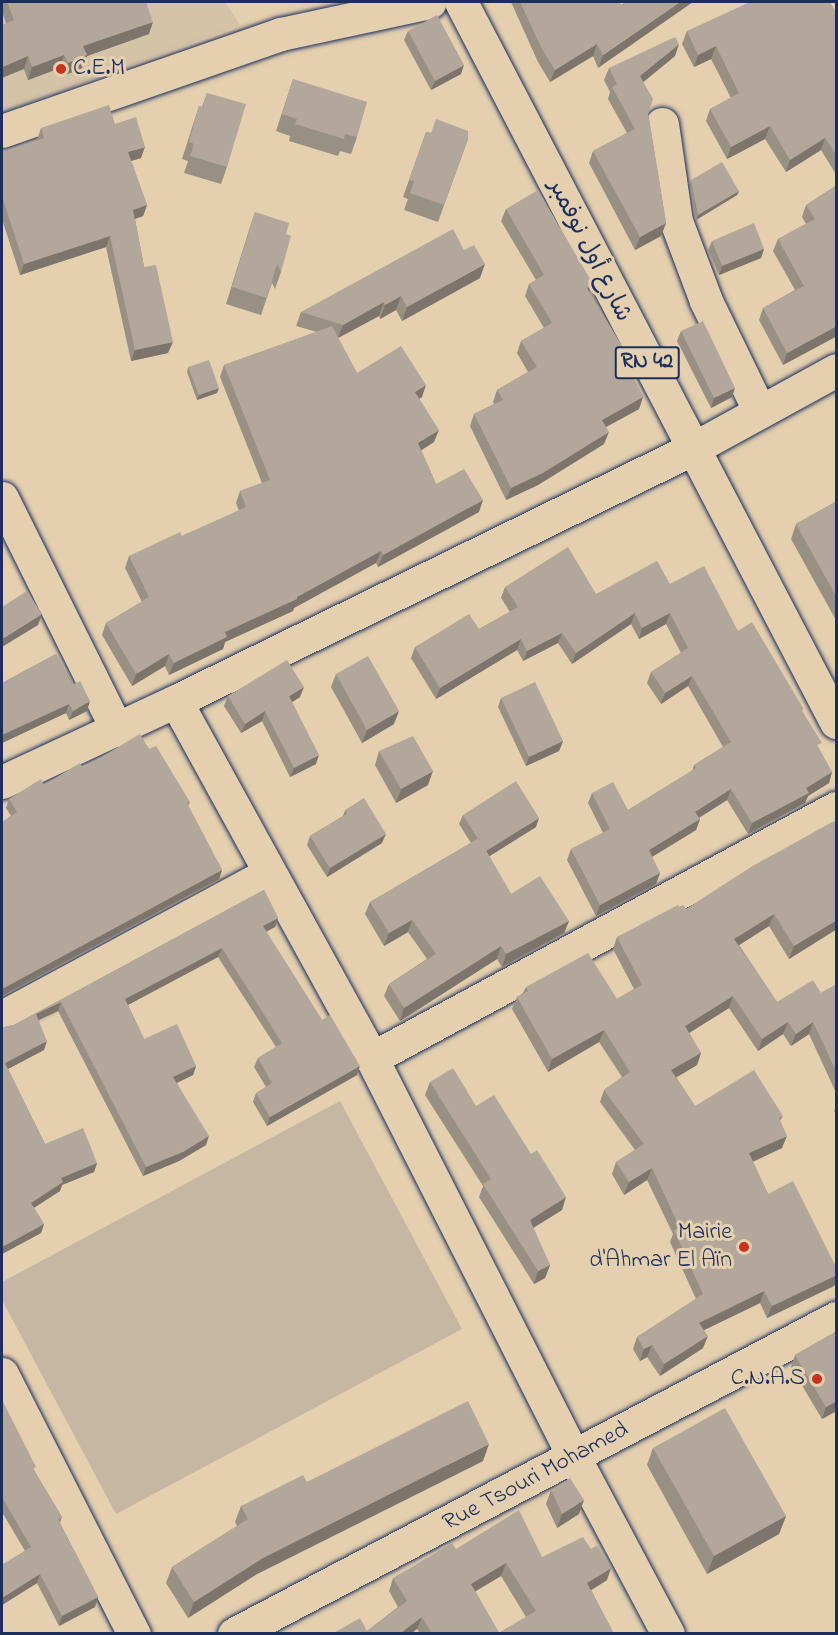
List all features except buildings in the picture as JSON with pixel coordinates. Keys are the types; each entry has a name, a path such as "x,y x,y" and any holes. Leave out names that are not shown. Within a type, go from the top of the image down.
{"street":[{"path":"2,131 281,34 430,2"},
{"name":"شارع أول نوفمبر","path":"460,2 692,449 837,722"},
{"path":"662,124 676,221 706,301 760,412"},
{"path":"2,782 117,730 692,449 837,370"},
{"path":"2,498 117,730"},
{"path":"176,701 268,873 372,1058 574,1457 668,1634"},
{"path":"372,1058 837,808"},
{"path":"2,1017 268,873"},
{"name":"Rue Tsouri Mohamed","path":"234,1634 837,1318"},
{"path":"2,1374 134,1634"}],"shaded area":[{"name":"C.E.M","path":"2,2 225,2 240,25 2,113"},
{"path":"340,1101 462,1329 116,1514 2,1300 2,1282"}],"place":[{"name":"C.E.M","path":"61,69"},
{"name":"Mairie d'Ahmar El Aïn","path":"744,1247"},
{"name":"C.N.A.S","path":"817,1379"}]}
